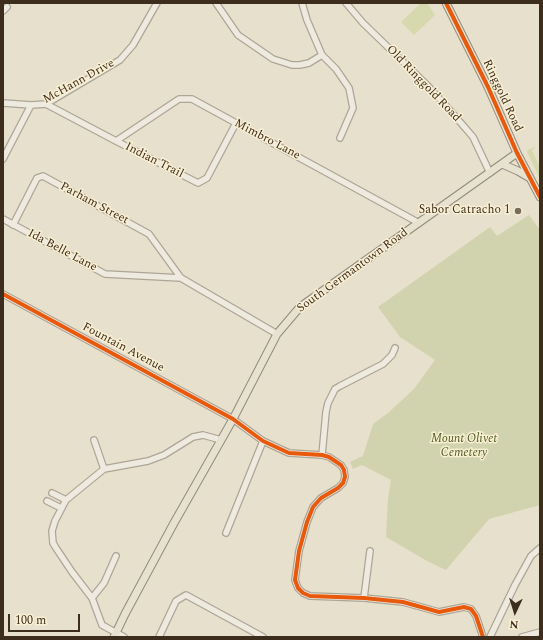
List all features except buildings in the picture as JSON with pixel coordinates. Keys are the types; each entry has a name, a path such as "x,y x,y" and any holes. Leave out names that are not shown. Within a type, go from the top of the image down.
{"main road":[{"name":"Ringgold Road","path":"446,3 488,87 517,153 540,198"},
{"name":"South Germantown Road","path":"115,635 140,586 233,419 276,334 300,307 517,153"},
{"path":"502,164 531,179"}],"street":[{"name":"McHann Drive","path":"3,159 31,106 46,104 120,60 133,45 157,3"},
{"path":"216,3 238,35 273,59 292,65 300,65 309,63 322,55"},
{"path":"302,3 307,20 322,55 336,69 349,88 353,108 340,138"},
{"name":"Old Ringgold Road","path":"346,3 362,23 427,85 473,137 490,173"},
{"name":"Mimbro Lane","path":"116,141 179,99 192,99 419,222"},
{"path":"3,103 31,106"},
{"name":"Indian Trail","path":"46,104 198,183 207,178 236,123"},
{"name":"Parham Street","path":"13,225 37,178 43,176 149,234 181,278"},
{"name":"Ida Belle Lane","path":"3,219 105,274 181,278 276,334"},
{"name":"Fountain Avenue","path":"3,294 233,419 263,441 289,453 329,457 341,465 344,470 345,477 343,483 338,488 321,498 307,522 299,552 295,580 298,588 303,593 310,596 364,598"},
{"path":"322,456 326,412 328,403 336,389 383,364 392,355 395,348"},
{"path":"124,637 115,635 102,625 92,598 72,572 53,543 52,531 61,508 66,500 104,469 148,461 164,455 193,437 203,435 221,440"},
{"path":"94,440 104,469"},
{"path":"226,533 263,441"},
{"path":"52,493 66,500"},
{"path":"47,502 61,508"},
{"path":"490,637 514,585 531,556 540,548"},
{"path":"370,551 364,598 403,602 439,612 464,607 471,610 476,616 483,637"},
{"path":"92,598 104,583 116,556"},
{"path":"159,637 176,601 186,595 264,637"},
{"path":"525,637 540,632"}],"green space":[{"path":"421,3 427,3 435,15 414,35 401,22"},
{"path":"535,147 532,150 540,168 540,179 527,152 529,149"},
{"name":"Mount Olivet Cemetery","path":"529,215 540,230 540,505 489,519 446,570 427,561 386,537 388,499 391,480 362,465 353,469 350,462 363,456 373,424 388,413 414,389 435,360 400,337 378,307 490,227 497,236"}],"cycle path":[{"path":"446,3 488,87 517,153 540,197"},
{"path":"3,294 233,419 263,441 289,453 322,455 329,457 341,465 344,470 345,477 343,483 338,488 321,498 313,507 307,522 299,551 295,580 298,588 303,593 310,596 364,598 403,602 439,612 464,607 471,609 476,616 483,637"}],"place":[{"name":"Sabor Catracho 1","path":"518,211"}]}
